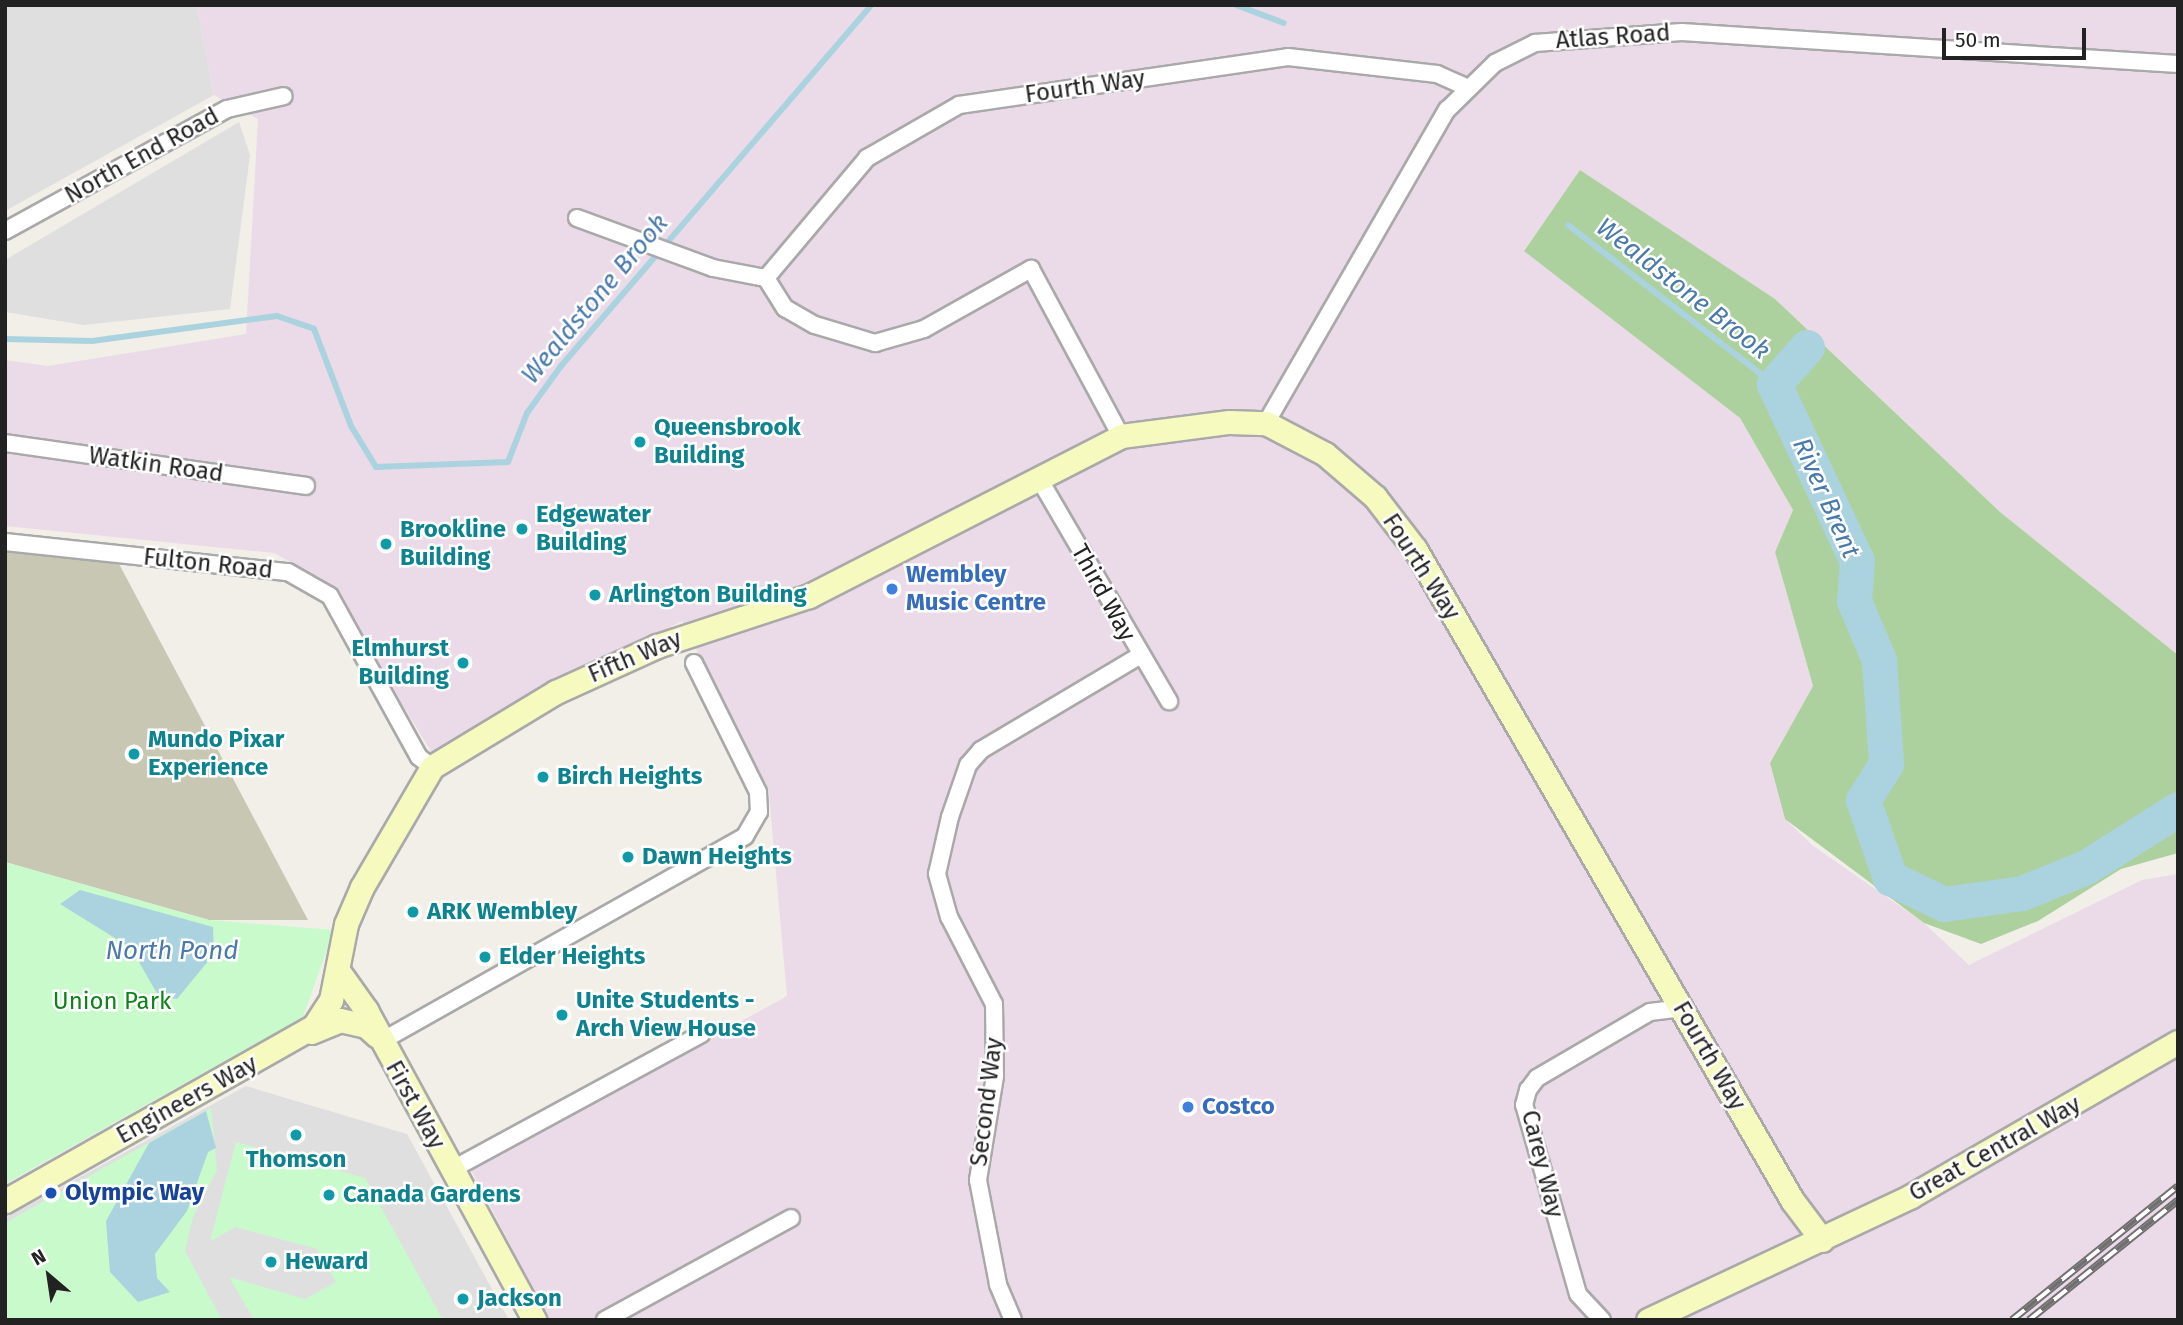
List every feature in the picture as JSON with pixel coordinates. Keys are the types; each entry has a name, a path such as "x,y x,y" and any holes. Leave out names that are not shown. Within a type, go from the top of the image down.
{"main road":[{"name":"Fourth Way","path":"1121,436 1175,425 1266,423 1325,454 1375,497 1415,549 1815,1244"},
{"name":"Fifth Way","path":"339,972 346,924 362,887 432,767 556,692 657,646 809,596 1041,482 1121,436"},
{"path":"339,972 379,1039"},
{"name":"Engineers Way","path":"5,1200 302,1036 324,1015 339,972"},
{"path":"302,1036 340,1020 366,1026 379,1039"},
{"name":"First Way","path":"379,1039 534,1320"},
{"name":"Great Central Way","path":"1648,1320 1815,1244 2040,1127 2178,1042"}],"street":[{"name":"Atlas Road","path":"1266,423 1447,110 1495,63 1535,43 1584,35 1682,32 2178,65"},
{"name":"Fourth Way","path":"766,278 867,158 959,105 1288,57 1437,74 1469,88"},
{"name":"North End Road","path":"5,232 227,108 284,96"},
{"path":"577,218 713,268 766,278 785,308 815,326 875,343 924,329 1031,269 1121,436"},
{"name":"Watkin Road","path":"5,443 306,486"},
{"name":"Third Way","path":"1041,482 1139,656 1169,701"},
{"name":"Fulton Road","path":"5,542 288,572 330,596 419,757 432,767"},
{"name":"Second Way","path":"1013,1320 998,1284 978,1180 995,1076 994,1004 949,917 937,874 968,765 984,747 1139,656"},
{"path":"379,1039 745,836 759,812 758,792 694,663"},
{"name":"Carey Way","path":"1602,1320 1578,1294 1524,1105 1528,1090 1536,1077 1650,1012 1681,1008"},
{"path":"452,1170 701,1034"},
{"path":"606,1320 791,1218"}],"shaded area":[{"path":"5,5 197,5 214,95 5,211"},
{"path":"197,5 2178,5 2178,655 2000,512 1775,299 1580,171 1524,250 1740,418 1793,510 1775,552 1813,686 1770,763 1785,819 1812,845 1924,923 1969,965 2142,880 2178,874 2178,1320 550,1320 471,1170 787,996 769,794 682,621 432,753 327,582 274,553 5,526 5,360 48,366 246,334 258,119 214,95"},
{"path":"239,122 250,155 230,309 84,325 5,312 5,260"},
{"path":"5,551 118,562 308,920 209,920 5,862"},
{"path":"246,1086 407,1134 509,1320 5,1320 5,1218"}],"green space":[{"path":"1580,170 1775,299 2000,512 2178,655 2178,853 2121,869 2038,921 1981,944 1924,923 1785,819 1770,763 1813,686 1775,552 1793,510 1740,418 1524,251"},
{"name":"Union Park","path":"5,862 209,920 334,930 303,1017 5,1184"},
{"path":"211,1108 217,1170 193,1217 185,1251 222,1320 5,1320 5,1223"},
{"path":"236,1142 365,1178 443,1320 254,1320 229,1277 305,1299 336,1282 317,1249 236,1227 210,1241"}],"water":[{"name":"North Pond","path":"80,890 213,927 214,954 177,999 159,997 131,948 60,904"},
{"path":"206,1111 216,1148 208,1152 187,1211 155,1254 157,1278 170,1292 138,1302 110,1272 106,1221 149,1143"}],"waterway":[{"name":"Wealdstone Brook","path":"5,339 92,341 277,316 314,329 351,426 376,467 508,462 527,413 561,366 871,5"},
{"name":"Wealdstone Brook","path":"1236,5 1284,23"},
{"name":"Wealdstone Brook","path":"1568,225 1774,384"},
{"name":"River Brent","path":"1807,347 1774,384 1857,561 1854,601 1879,660 1886,764 1863,800 1890,878 1944,904 2022,893 2086,867 2178,809"}],"railway":[{"path":"2012,1320 2178,1186"},
{"path":"2029,1320 2178,1200"}],"place":[{"name":"Queensbrook Building","path":"640,442"},
{"name":"Edgewater Building","path":"522,529"},
{"name":"Brookline Building","path":"386,544"},
{"name":"Wembley Music Centre","path":"892,589"},
{"name":"Arlington Building","path":"595,595"},
{"name":"Elmhurst Building","path":"463,663"},
{"name":"Mundo Pixar Experience","path":"134,754"},
{"name":"Birch Heights","path":"543,777"},
{"name":"Dawn Heights","path":"628,857"},
{"name":"ARK Wembley","path":"413,912"},
{"name":"Elder Heights","path":"485,957"},
{"name":"Unite Students - Arch View House","path":"562,1015"},
{"name":"Costco","path":"1188,1107"},
{"name":"Thomson","path":"296,1135"},
{"name":"Olympic Way","path":"51,1193"},
{"name":"Canada Gardens","path":"329,1195"},
{"name":"Heward","path":"271,1262"},
{"name":"Jackson","path":"463,1299"}]}
